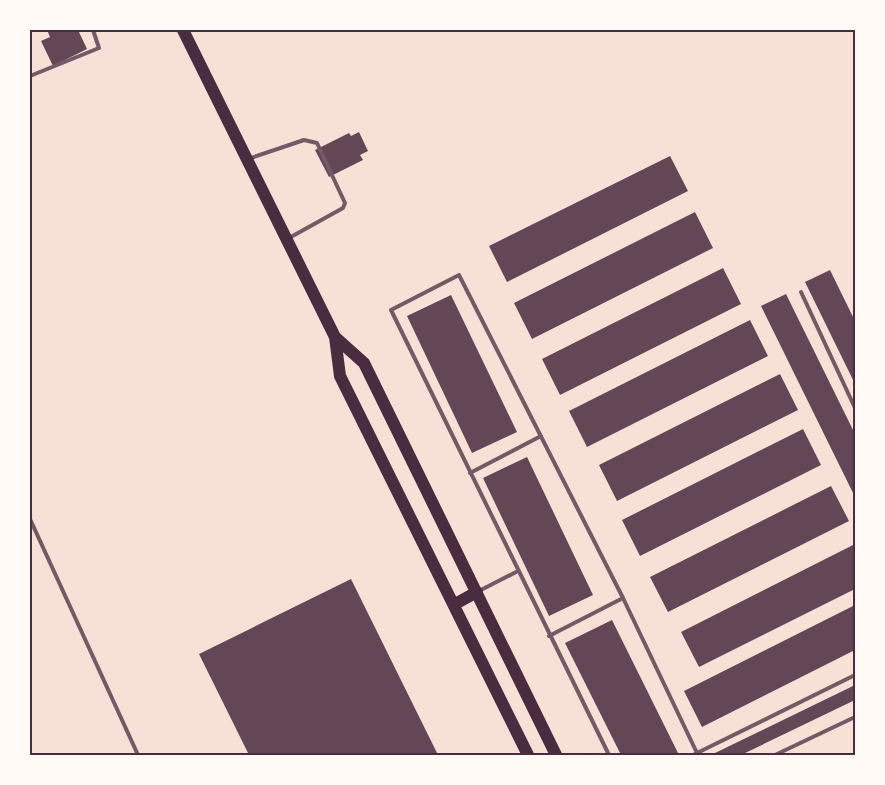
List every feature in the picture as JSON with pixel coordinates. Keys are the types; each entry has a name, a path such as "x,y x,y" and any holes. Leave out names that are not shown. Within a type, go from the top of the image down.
{"main road":[{"path":"183,30 335,337 340,376 455,604 528,755"},
{"path":"335,337 364,363 556,755"},
{"path":"455,604 477,592"}],"lane":[{"path":"30,76 99,48 93,30"},
{"path":"248,159 304,140 311,140 317,143 344,197 343,208 287,240"},
{"path":"609,755 549,636 391,310 459,275 623,598 696,754 855,675"},
{"path":"800,292 855,408"},
{"path":"470,473 541,436"},
{"path":"30,519 138,755"},
{"path":"477,592 518,572"},
{"path":"549,636 623,598"},
{"path":"775,755 855,717"}],"building":[{"path":"47,30 78,30 87,49 53,66 41,41 50,37"},
{"path":"359,132 368,151 360,155 363,160 329,177 315,150 349,133 351,136"},
{"path":"670,156 688,191 507,282 489,246"},
{"path":"695,212 713,248 532,339 514,303"},
{"path":"723,268 741,304 560,395 542,359"},
{"path":"830,270 855,321 855,384 805,282"},
{"path":"786,294 855,434 855,497 761,306"},
{"path":"451,295 517,432 472,453 407,316"},
{"path":"750,320 768,356 587,447 569,411"},
{"path":"780,374 798,410 617,501 599,465"},
{"path":"803,429 821,465 640,556 622,520"},
{"path":"527,457 593,595 549,616 483,478"},
{"path":"831,486 849,521 668,612 650,577"},
{"path":"855,544 855,589 699,667 681,632"},
{"path":"351,579 438,755 249,755 199,654"},
{"path":"855,605 855,650 702,727 684,691"},
{"path":"612,620 678,753 673,755 621,755 565,643"},
{"path":"855,685 855,700 741,755 716,755 715,753"}]}
